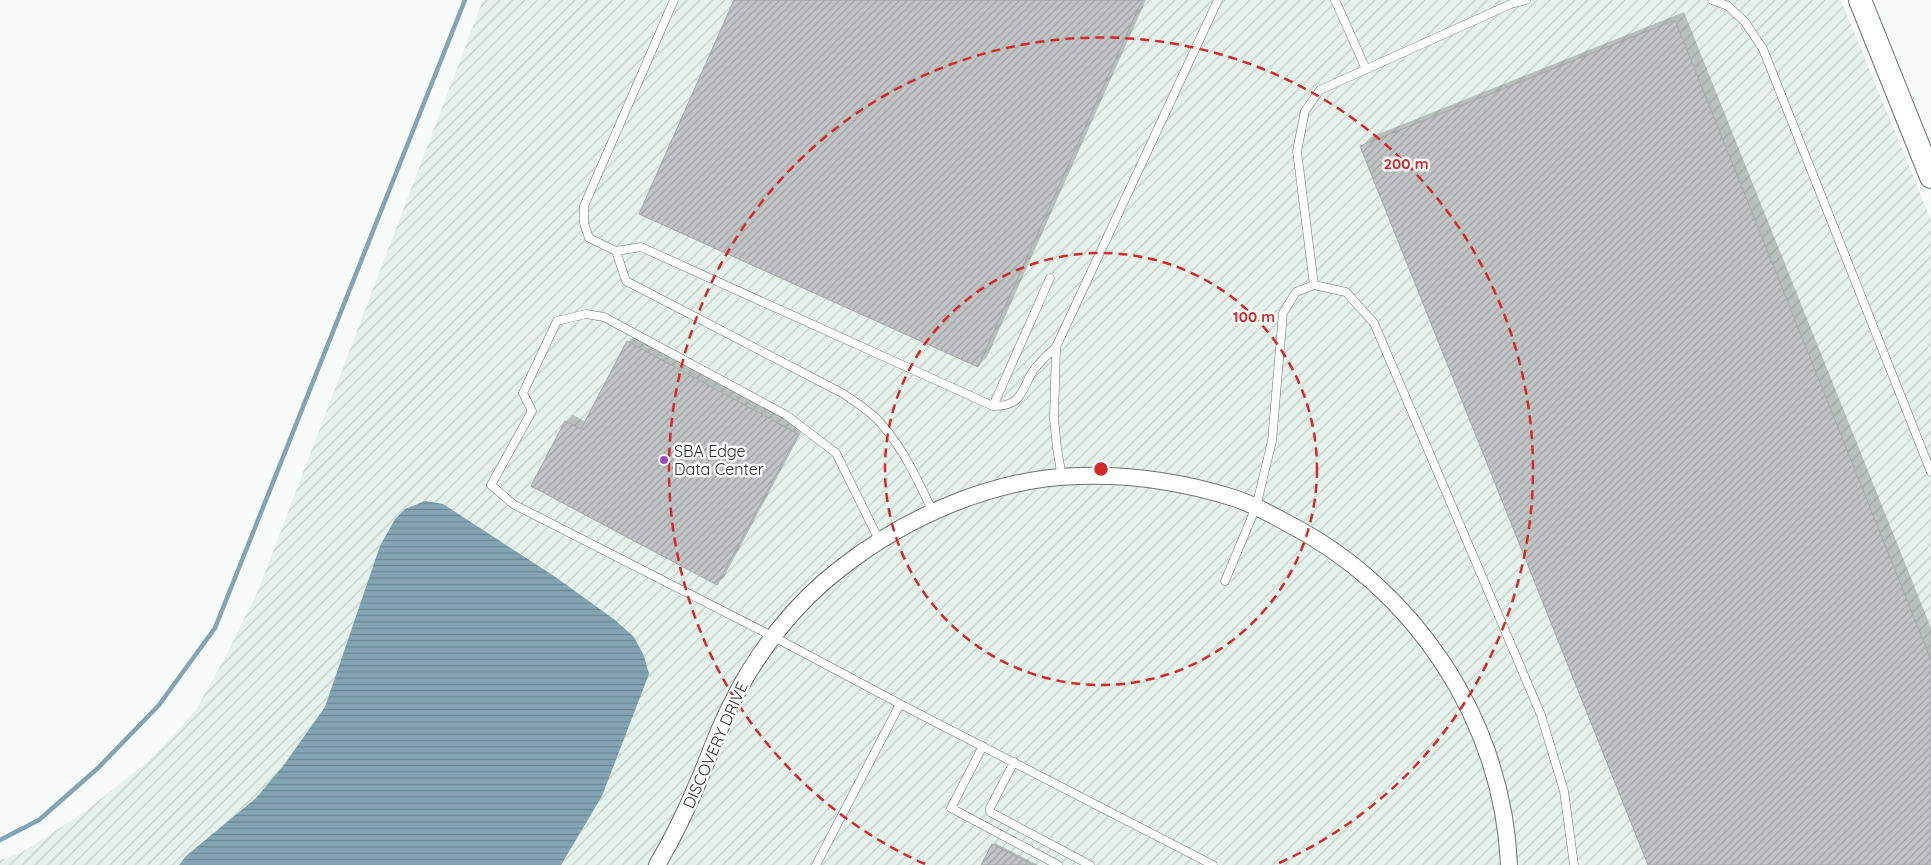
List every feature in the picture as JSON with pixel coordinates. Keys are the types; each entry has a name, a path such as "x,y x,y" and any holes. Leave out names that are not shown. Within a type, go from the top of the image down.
{"main road":[{"path":"1860,0 1931,177"}],"street":[{"name":"DISCOVERY DRIVE","path":"657,865 683,816 731,704 754,663 814,591 839,569 879,540 955,502 1027,482 1085,476 1156,479 1234,498 1306,532 1368,577 1397,604 1437,652 1456,683 1484,744 1496,780 1504,819 1509,865"}],"lane":[{"path":"674,0 584,206 584,223 589,238 616,251 641,247 994,406 1004,406 1019,398 1035,368 1056,347 1218,0"},
{"path":"1335,0 1366,69"},
{"path":"1314,285 1297,151 1305,111 1320,90 1512,4 1526,0"},
{"path":"1712,0 1728,6 1745,22 1763,49 1931,472"},
{"path":"616,251 626,281 842,392 866,410 884,426 898,446 933,512"},
{"path":"994,406 1050,278"},
{"path":"1224,581 1256,507 1272,441 1283,313 1296,292 1314,285 1346,292 1374,323 1541,715 1564,791 1574,865"},
{"path":"879,540 836,452 786,414 604,317 586,314 557,321 523,393 532,411 491,485 512,504 774,637 1213,865"},
{"path":"1056,347 1054,420 1062,478"},
{"path":"816,865 900,704"},
{"path":"983,746 951,808 1058,865"},
{"path":"1014,762 990,808 990,812 1090,865"}],"shaded area":[{"path":"483,0 1841,0 1931,220 1931,865 0,865 0,860 21,853 86,811 152,758 196,710 228,652 258,591"}],"water":[{"path":"425,501 443,504 554,576 615,620 634,637 644,656 649,674 602,796 561,865 179,865 186,856 256,798 283,766 325,707 380,546 395,519 405,509"}],"building":[{"path":"734,0 1142,0 978,367 639,214"},
{"path":"1675,20 1931,660 1931,865 1648,865 1360,146"},
{"name":"SBA Edge Data Center","path":"627,341 798,434 717,585 531,486 565,421 581,429"},
{"path":"992,844 1033,865 981,865"}],"waterway":[{"path":"0,840 39,820 98,768 159,705 215,628 465,0"}],"place":[{"name":"SBA Edge Data Center","path":"664,460"}]}
